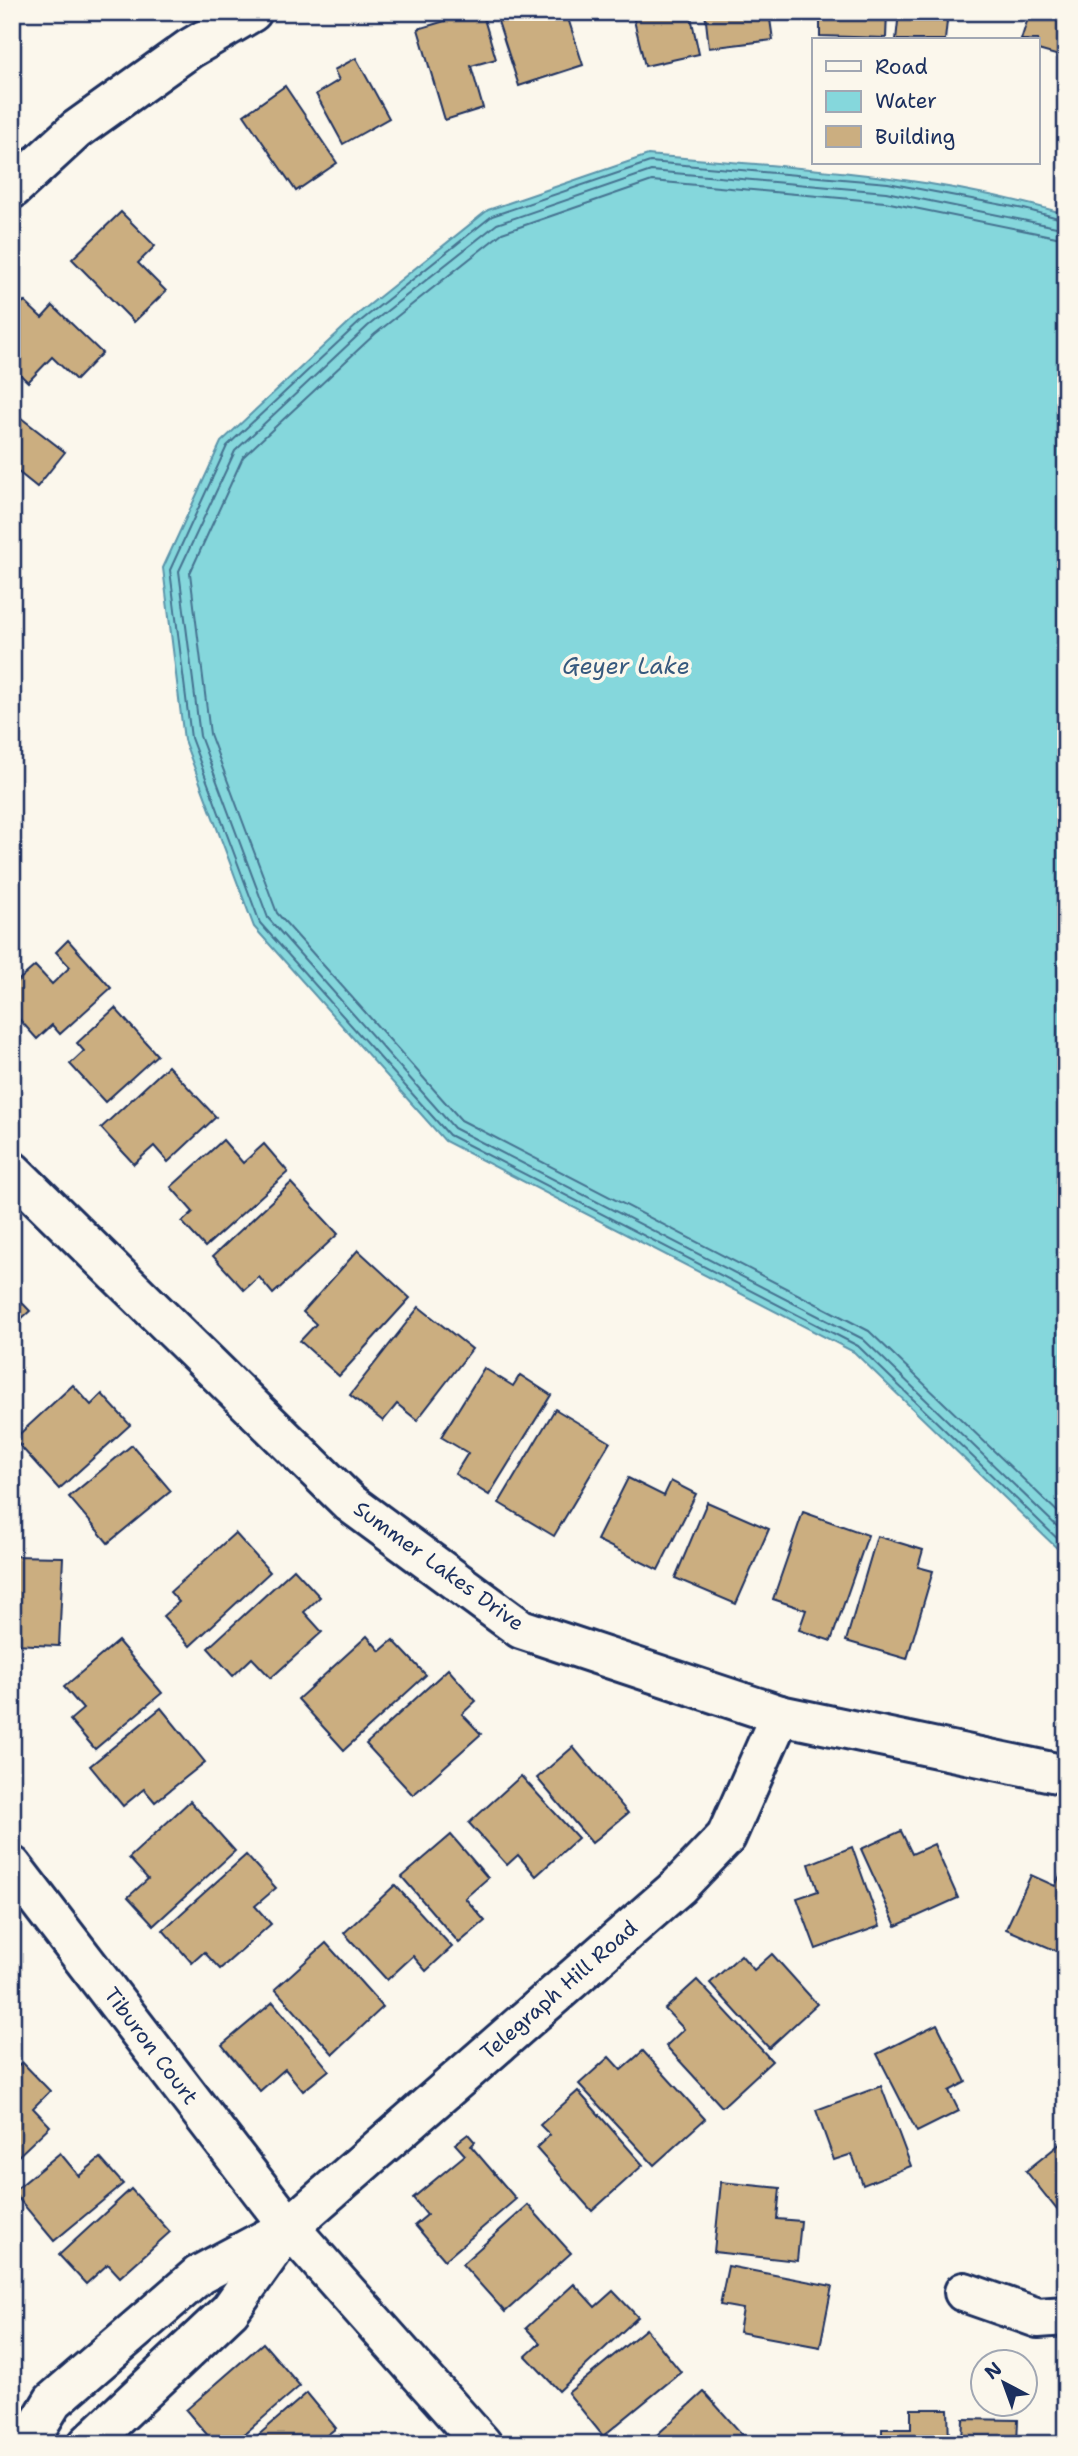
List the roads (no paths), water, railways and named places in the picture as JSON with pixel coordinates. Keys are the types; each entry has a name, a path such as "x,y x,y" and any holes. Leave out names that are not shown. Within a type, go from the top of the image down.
{"street":[{"path":"12,189 76,130 190,49 252,12"},
{"name":"Summer Lakes Drive","path":"12,1171 350,1503 520,1629 780,1715 1066,1775"},
{"name":"Telegraph Hill Road","path":"88,2444 230,2310 289,2227 677,1887 726,1837 780,1715"},
{"name":"Tiburon Court","path":"12,1866 289,2227 482,2444"},
{"name":"Telegraph Hill Road","path":"27,2444 53,2401 199,2274 289,2227"},
{"path":"964,2292 1038,2318 1066,2316"}],"water":[{"name":"Geyer Lake","path":"648,155 806,168 911,181 1015,200 1066,214 1066,1557 854,1352 445,1141 254,927 184,740 163,568 221,442 358,314 488,210"}]}
